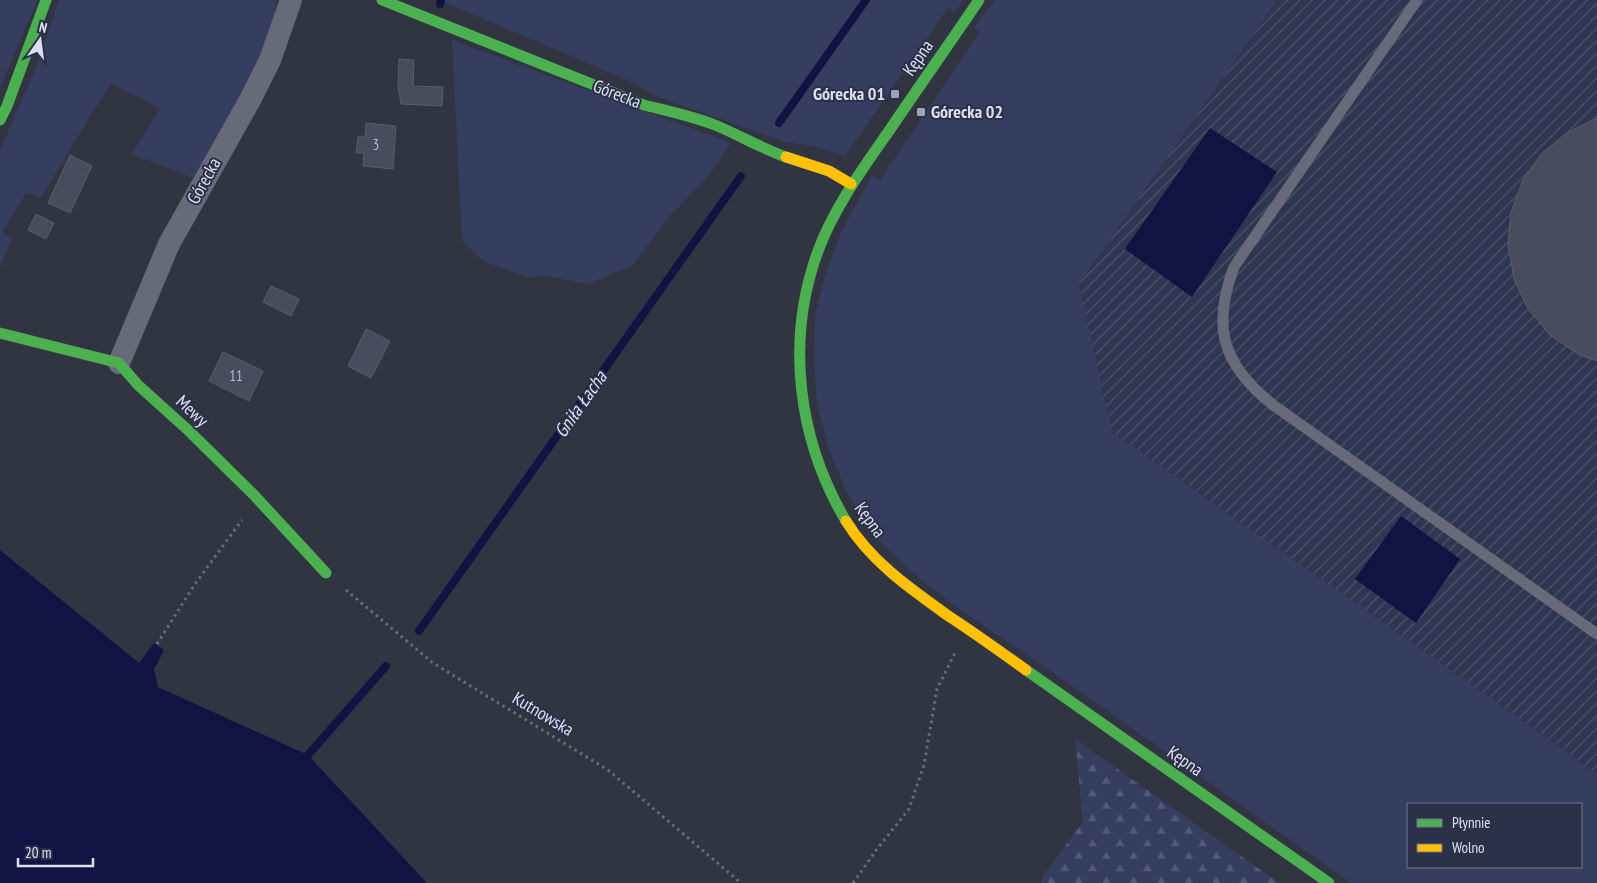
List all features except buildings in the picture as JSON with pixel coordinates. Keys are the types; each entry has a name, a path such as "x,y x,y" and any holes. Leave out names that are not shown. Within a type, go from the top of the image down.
{"street":[{"path":"0,120 46,0"},
{"name":"Górecka","path":"119,363 169,244 250,100 270,60 291,0"},
{"name":"Górecka","path":"382,0 644,105 714,125 769,150 829,171 852,184"},
{"name":"Kępna","path":"979,0 852,184 818,252 807,286 800,351 802,397 809,436 831,494 853,530 876,558 914,591 1329,883"},
{"path":"0,333 119,363"},
{"name":"Mewy","path":"119,363 138,385 189,431 257,499 326,574"}],"lane":[{"path":"1418,0 1234,267 1224,299 1222,318 1227,349 1235,366 1248,383 1273,405 1597,634"}],"path":[{"path":"157,644 195,584 257,499"},
{"name":"Kutnowska","path":"326,574 432,663 608,770 741,883"},
{"path":"853,883 909,809 924,765 937,688 967,629"}],"shaded area":[{"path":"1277,0 1597,0 1597,773 1112,432 1079,284"},
{"path":"1210,128 1277,172 1192,297 1125,249"},
{"path":"1401,516 1460,559 1416,623 1355,579"},
{"path":"0,550 139,663 154,643 164,650 154,669 158,687 308,755 427,883 0,883"}],"green space":[{"path":"0,0 37,0 0,88"},
{"path":"59,0 277,0 271,30 252,79 193,178 132,154 160,108 111,84 41,198 26,193 2,232 12,239 0,267 0,150 36,68"},
{"path":"439,0 963,0 955,12 948,8 845,156 813,146 785,142 658,97 627,80"},
{"path":"995,0 1277,0 1079,284 1112,432 1597,773 1597,883 1351,883 1058,676 959,609 914,574 875,537 846,491 829,450 817,404 814,361 815,316 825,275 841,232 872,175 880,180 980,32 974,28"},
{"path":"452,40 731,143 711,173 667,219 632,266 588,284 547,276 527,277 483,261 462,240"},
{"path":"1075,739 1279,883 1041,883 1044,874 1083,822"}],"waterway":[{"path":"440,4 441,0"},
{"name":"Gniła Łacha","path":"779,123 866,0"},
{"name":"Gniła Łacha","path":"419,631 741,176"},
{"name":"Gniła Łacha","path":"308,755 386,666"}],"traffic: fast":[{"path":"0,120 7,106 46,0"},
{"path":"382,0 644,105 689,116 715,125 786,157"},
{"path":"846,521 830,490 807,424 800,355 802,320 808,285 818,251 841,203 860,172 979,0"},
{"path":"0,333 119,363 138,385 189,431 253,494 326,573"},
{"path":"1026,670 1329,883"}],"traffic: slow":[{"path":"786,157 829,171 851,184"},
{"path":"846,521 867,550 907,586 1026,670"}],"place":[{"name":"Górecka 01","path":"895,94"},
{"name":"Górecka 02","path":"921,112"}]}
